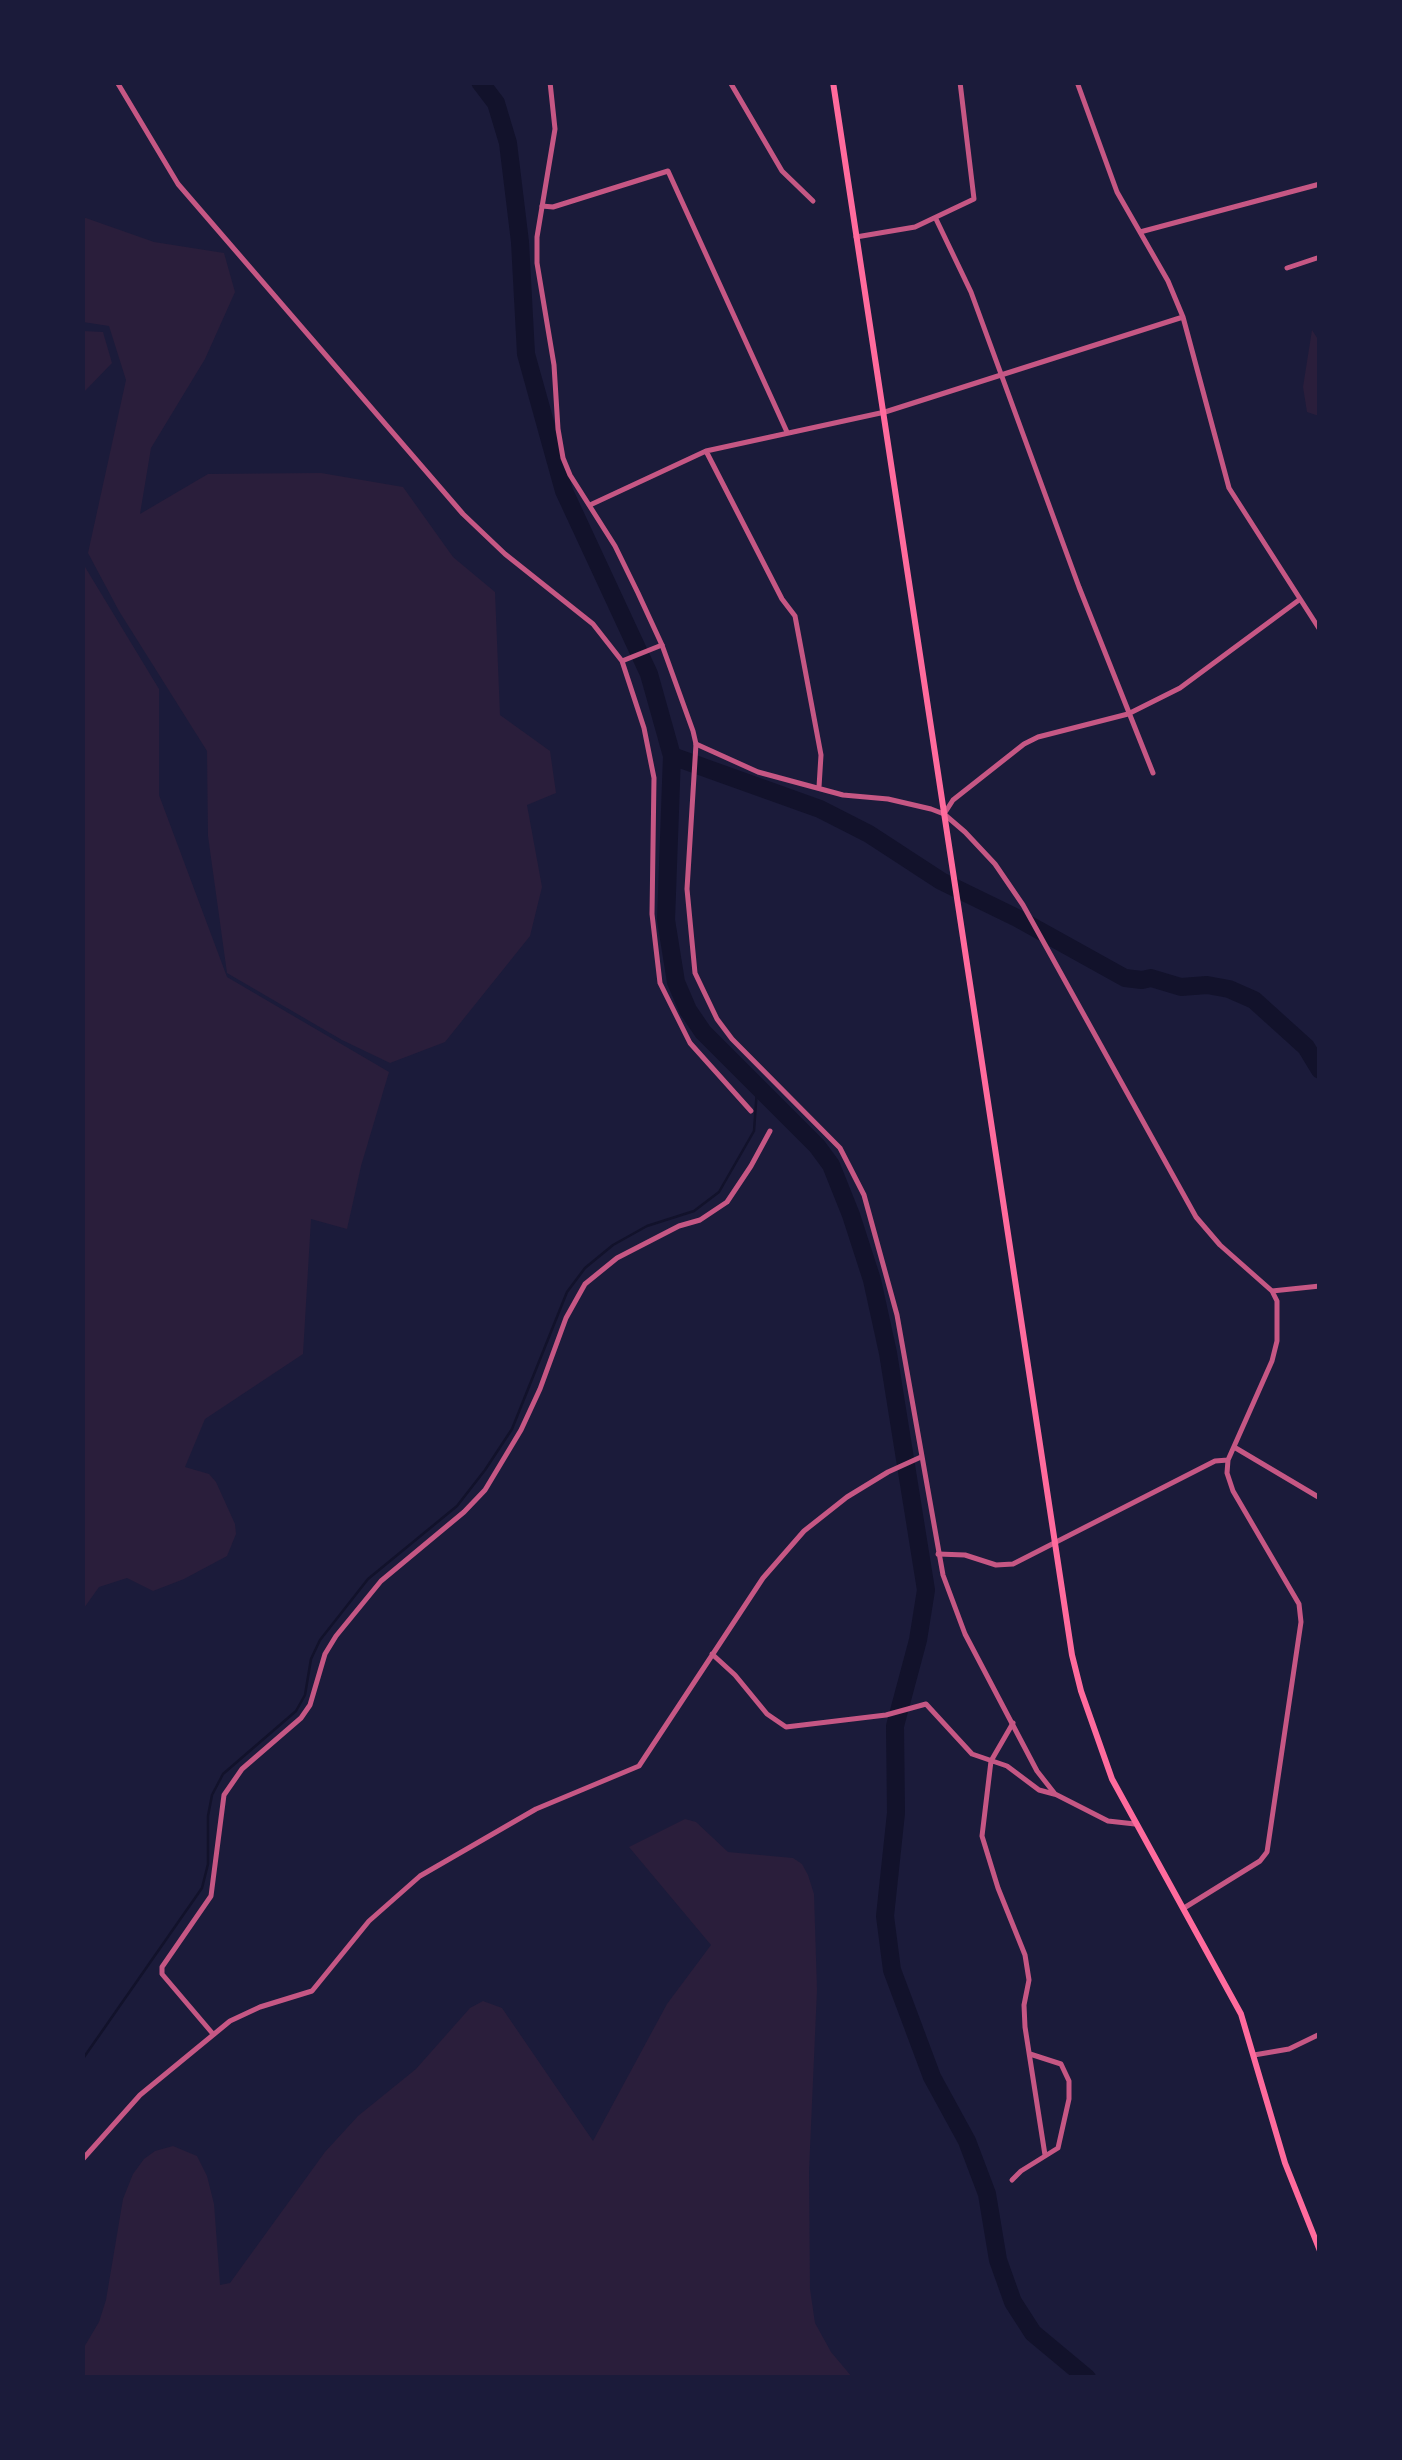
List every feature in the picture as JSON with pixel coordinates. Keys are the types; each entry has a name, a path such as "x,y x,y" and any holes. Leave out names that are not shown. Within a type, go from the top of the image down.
{"main road":[{"path":"833,82 1054,1543 1081,1691 1112,1779 1232,1994 1295,2194 1320,2251"}],"street":[{"path":"117,82 178,184 463,514 504,554 593,624 625,659 653,768 652,914 660,983 690,1043 751,1111"},
{"path":"550,82 555,130 537,263 554,365 558,429 563,458 615,546 686,706 696,747 688,889 695,973 717,1019 732,1039 824,1128 857,1178 886,1265 947,1590 965,1634 1037,1771 1055,1794"},
{"path":"730,82 782,171 813,201"},
{"path":"856,237 915,227 974,199 960,82"},
{"path":"1078,82 1117,192 1168,281 1183,317 1229,488 1320,630"},
{"path":"542,206 553,207 668,171 786,432"},
{"path":"1140,232 1320,184"},
{"path":"936,219 971,292 1153,773"},
{"path":"1287,268 1320,257"},
{"path":"590,505 706,450 885,412 1183,317"},
{"path":"706,450 782,599 795,616 820,755 818,788"},
{"path":"944,814 953,800 1024,744 1128,714 1180,688 1299,600"},
{"path":"625,659 659,646"},
{"path":"696,747 758,772 843,795 908,802 944,814 995,864 1030,918 1196,1217 1220,1245 1272,1292 1278,1313 1277,1341 1228,1460 1227,1473 1233,1492 1299,1604 1301,1622 1267,1852 1260,1861 1184,1908"},
{"path":"213,2034 162,1974 162,1967 211,1896 224,1795 242,1770 301,1718 310,1705 326,1654 336,1636 382,1581 485,1490 521,1430 566,1318 586,1284 616,1258 678,1226 700,1220 727,1202 770,1131"},
{"path":"1272,1292 1320,1286"},
{"path":"1234,1447 1320,1498"},
{"path":"82,2160 140,2095 213,2034 260,2007 312,1991 369,1922 420,1876 536,1810 639,1766 763,1578 804,1531 861,1488 921,1457"},
{"path":"938,1554 965,1555 996,1565 1013,1564 1215,1461 1228,1460"},
{"path":"712,1654 768,1714 786,1727 886,1715 926,1704 966,1749 1014,1769 1039,1790 1108,1821 1135,1824"},
{"path":"1013,1722 991,1761 982,1836 1025,1955 1029,1980 1024,2006 1045,2155"},
{"path":"1254,2055 1289,2049 1320,2034"},
{"path":"1012,2180 1021,2170 1058,2148 1070,2081 1061,2064 1030,2054"}],"shaded area":[{"path":"83,217 154,242 224,253 235,292 205,359 151,448 140,514 208,474 321,473 403,487 453,557 495,592 500,715 550,751 556,793 527,805 542,887 530,936 445,1042 390,1063 342,1040 227,973 208,836 207,751 119,611 88,553 126,380 109,326 83,322"},
{"path":"1312,330 1319,341 1319,416 1307,412 1303,387"},
{"path":"83,331 103,332 112,363 83,393"},
{"path":"82,562 159,689 159,795 227,977 389,1072 347,1229 311,1219 303,1354 205,1419 185,1467 209,1474 216,1482 235,1524 236,1534 227,1556 153,1591 127,1578 99,1587 84,1608"},
{"path":"685,1819 696,1822 728,1852 793,1858 802,1864 814,1894 817,1990 809,2171 810,2289 815,2323 831,2352 852,2377 83,2377 83,2349 99,2322 106,2300 123,2199 133,2174 155,2151 173,2146 197,2156 214,2204 220,2285 230,2283 325,2152 358,2116 416,2069 470,2008 483,2001 502,2008 593,2141 667,2004 711,1945 629,1847"}],"waterway":[{"path":"480,82 496,103 508,143 520,242 526,354 564,491 649,674 672,756 666,920 676,982 703,1032 817,1146 831,1165 872,1280 888,1353 926,1590 918,1640 895,1726 896,1813 885,1916 892,1970 932,2077 967,2141 987,2194 998,2260 1013,2302 1033,2333 1087,2378"},
{"path":"672,756 820,809 869,834 941,881 1125,978 1151,978 1181,987 1207,985 1254,1000 1306,1047 1320,1070"},
{"path":"82,2060 202,1888 208,1864 208,1816 212,1795 223,1774 296,1711 305,1695 311,1659 320,1640 368,1579 457,1506 485,1470 512,1429 567,1292 585,1268 613,1245 647,1226 694,1211 719,1192 754,1131 757,1089"}]}
